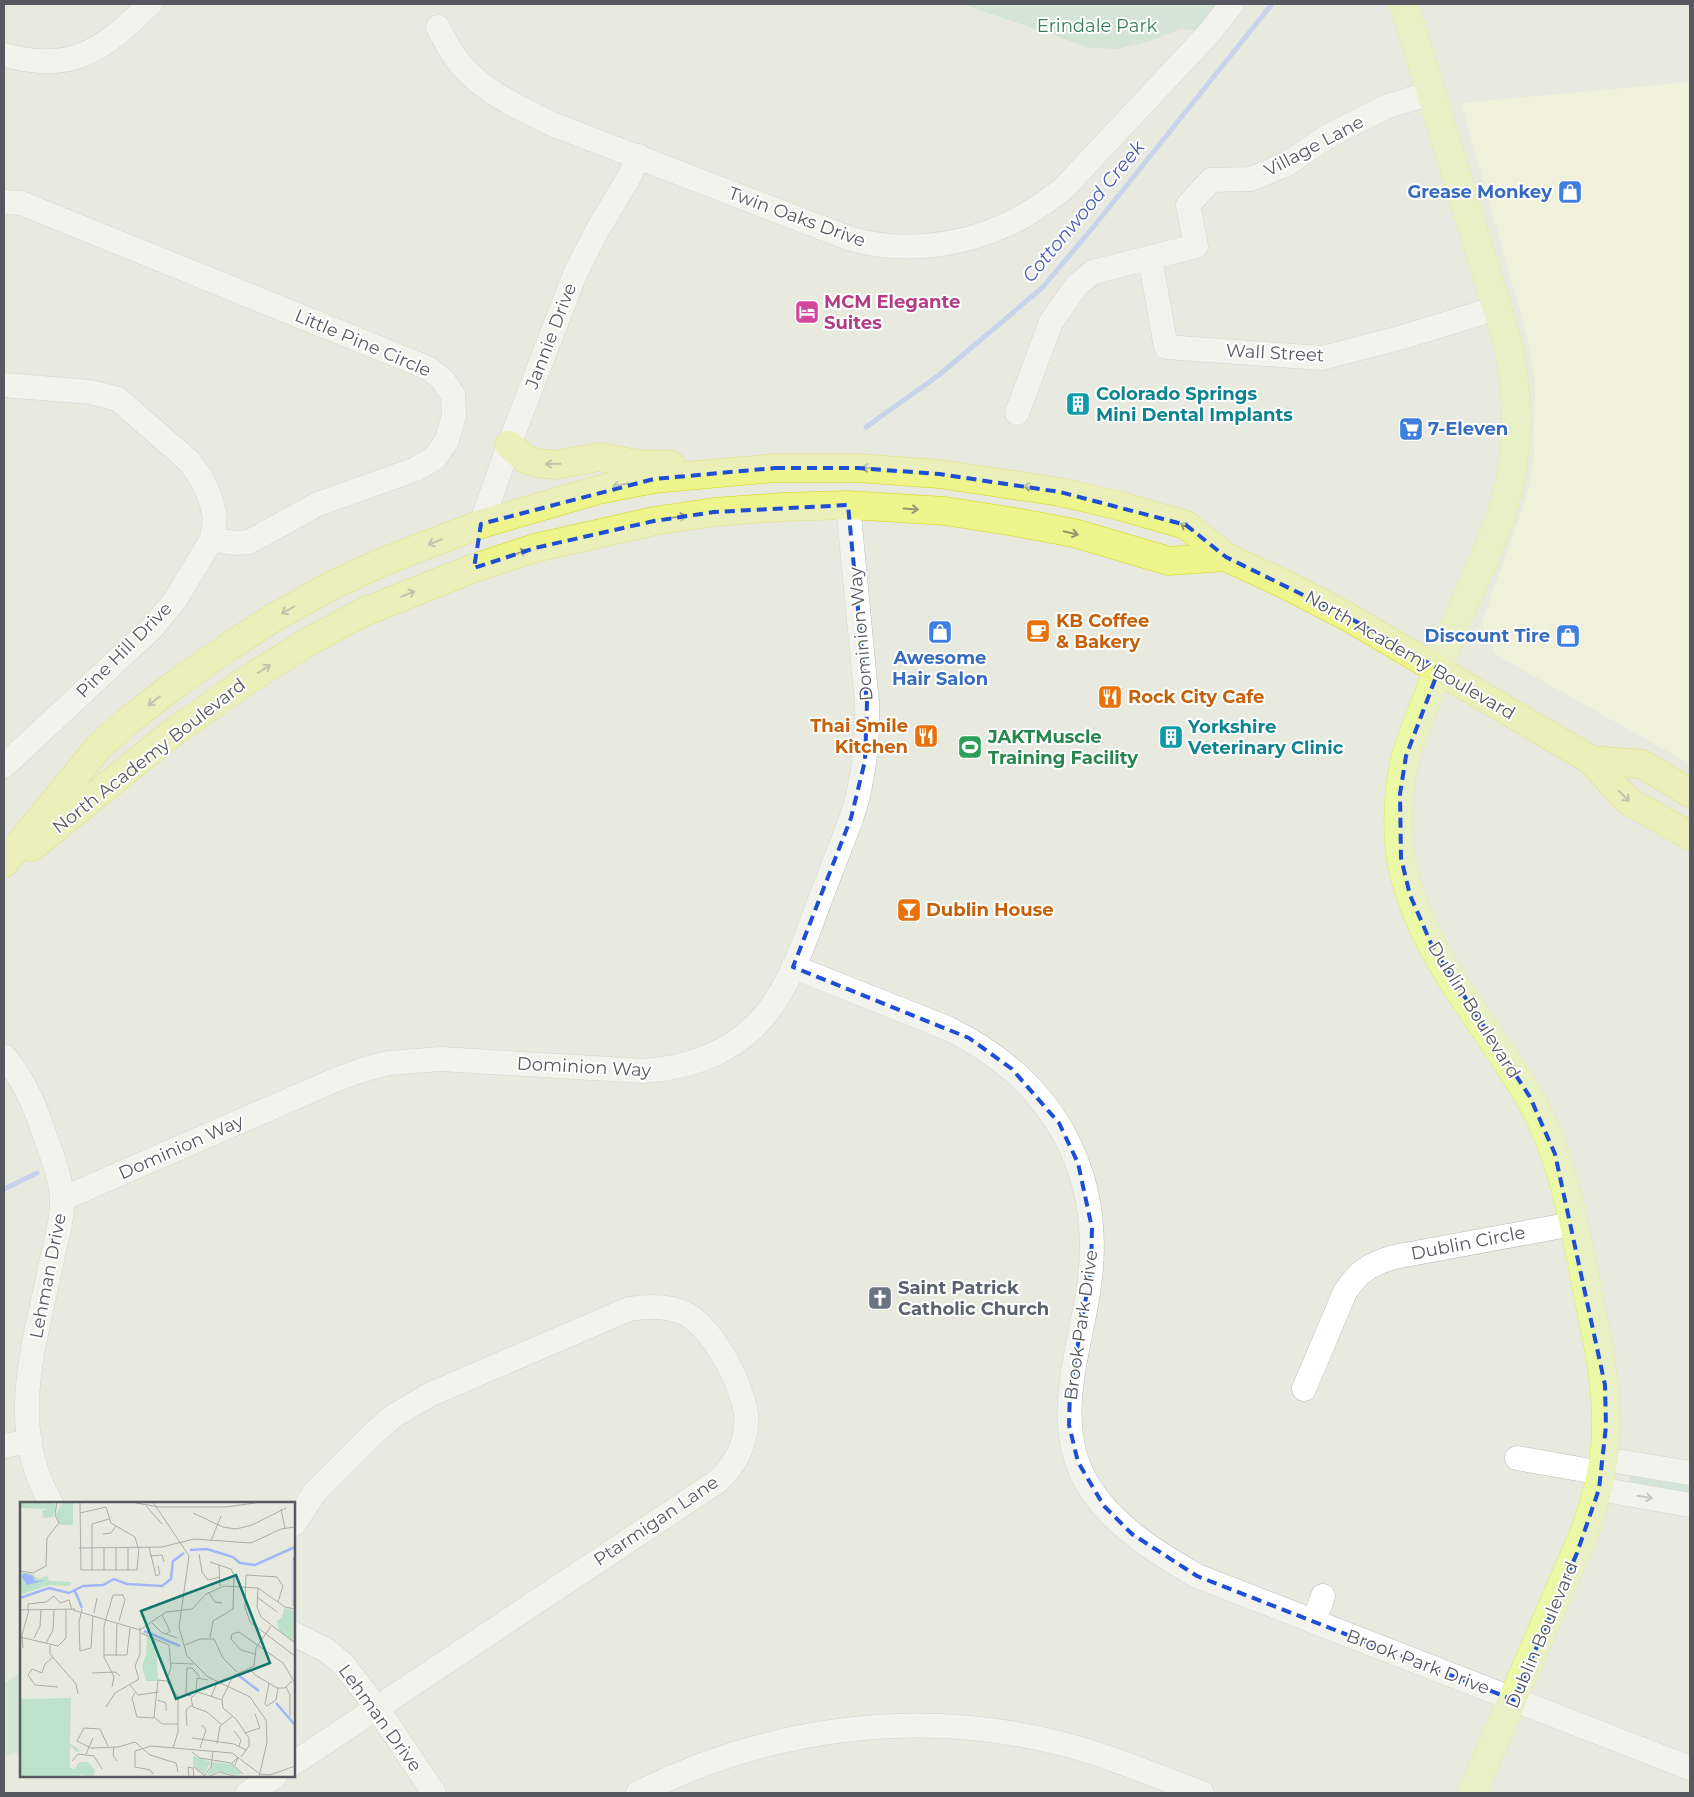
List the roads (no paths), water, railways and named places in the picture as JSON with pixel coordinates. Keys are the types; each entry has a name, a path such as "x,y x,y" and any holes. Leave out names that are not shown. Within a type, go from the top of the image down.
{"highway":[{"path":"509,445 525,459 555,465 599,456 637,464 775,468"},
{"name":"North Academy Boulevard","path":"4,863 99,747 128,721 173,686 273,618 331,586 385,561 481,524 598,490 654,479 775,468 858,468 939,474 1060,492 1120,506 1186,525 1226,557 1348,617 1591,760 1627,800 1690,836"},
{"name":"North Academy Boulevard","path":"4,869 171,734 247,680 313,639 364,612 474,568 535,548 654,520 714,512 848,505 945,511 1015,522 1074,533 1169,561 1226,557"},
{"path":"474,568 481,524"},
{"name":"North Academy Boulevard","path":"1591,760 1642,764 1690,793"}],"main road":[{"name":"Dublin Boulevard","path":"1404,4 1508,344 1513,368 1517,407 1515,450 1504,506 1406,756 1400,794 1399,828 1401,858 1410,895 1433,948 1465,1001 1530,1097 1546,1130 1563,1179 1603,1370 1606,1426 1602,1474 1577,1553 1472,1793"}],"street":[{"path":"4,55 22,60 44,62 65,60 88,53 105,44 150,4"},
{"name":"Twin Oaks Drive","path":"438,26 451,52 468,72 490,91 552,124 851,239 872,245 924,247 951,243 981,235 1009,224 1036,209 1064,189 1210,32 1232,4"},
{"name":"Village Lane","path":"1017,413 1051,322 1077,285 1093,272 1196,246 1188,205 1211,180 1251,179 1287,164 1326,138 1386,108 1431,93"},
{"name":"Jannie Drive","path":"481,524 509,445 575,274 639,156"},
{"name":"Little Pine Circle","path":"4,202 21,203 428,368 443,380 453,395 454,415 447,440 435,458 416,469 318,504 249,542 234,543 212,539"},
{"name":"Wall Street","path":"1150,258 1166,347 1322,358 1403,337 1497,308"},
{"name":"Pine Hill Drive","path":"4,385 90,392 118,399 189,461 201,478 210,497 215,517 212,539 175,600 153,627 4,766"},
{"name":"Dominion Way","path":"62,1199 335,1080 365,1069 390,1063 440,1059 644,1071 669,1070 716,1054 752,1028 766,1014 780,995 793,967 851,818 860,788 865,761 868,732 867,703 848,505"},
{"name":"Brook Park Drive","path":"793,967 969,1038 1012,1069 1045,1104 1059,1123 1078,1163 1085,1185 1093,1246 1088,1292 1070,1390 1068,1413 1071,1435 1078,1462 1088,1485 1104,1506 1132,1534 1165,1558 1197,1576 1690,1768"},
{"name":"Lehman Drive","path":"4,1056 20,1078 32,1100 58,1174 62,1199 59,1227 28,1375 26,1418 39,1479 50,1502"},
{"name":"Dublin Circle","path":"1304,1389 1345,1292 1354,1278 1359,1261 1378,1262 1394,1257 1573,1224"},
{"name":"Ptarmigan Lane","path":"295,1522 315,1492 374,1433 408,1406 429,1395 629,1309 648,1306 667,1307 686,1314 703,1326 727,1360 745,1405 747,1426 742,1445 733,1466 718,1481 295,1762"},
{"path":"4,1446 30,1441"},
{"path":"1517,1458 1602,1474 1690,1505"},
{"path":"1602,1474 1690,1473"},
{"path":"1314,1622 1323,1596"},
{"name":"Lehman Drive","path":"295,1634 316,1644 339,1660 354,1677 434,1793"},
{"path":"638,1793 700,1765 761,1746 847,1729 923,1726 990,1730 1062,1744 1122,1762 1202,1793"},
{"path":"248,1793 272,1777"}],"waterway":[{"name":"Cottonwood Creek","path":"866,427 939,375 1043,287 1272,4"},
{"name":"Cottonwood Creek","path":"4,1189 37,1173"}],"place":[{"name":"Grease Monkey","path":"1570,192"},
{"name":"MCM Elegante Suites","path":"807,312"},
{"name":"Colorado Springs Mini Dental Implants","path":"1078,404"},
{"name":"7-Eleven","path":"1411,429"},
{"name":"KB Coffee & Bakery","path":"1038,631"},
{"name":"Awesome Hair Salon","path":"940,632"},
{"name":"Discount Tire","path":"1568,636"},
{"name":"Rock City Cafe","path":"1110,697"},
{"name":"Thai Smile Kitchen","path":"926,736"},
{"name":"Yorkshire Veterinary Clinic","path":"1171,737"},
{"name":"JAKTMuscle Training Facility","path":"970,747"},
{"name":"Dublin House","path":"909,910"},
{"name":"Saint Patrick Catholic Church","path":"880,1298"}],"park label":[{"name":"Erindale Park","path":"1097,26"}]}
